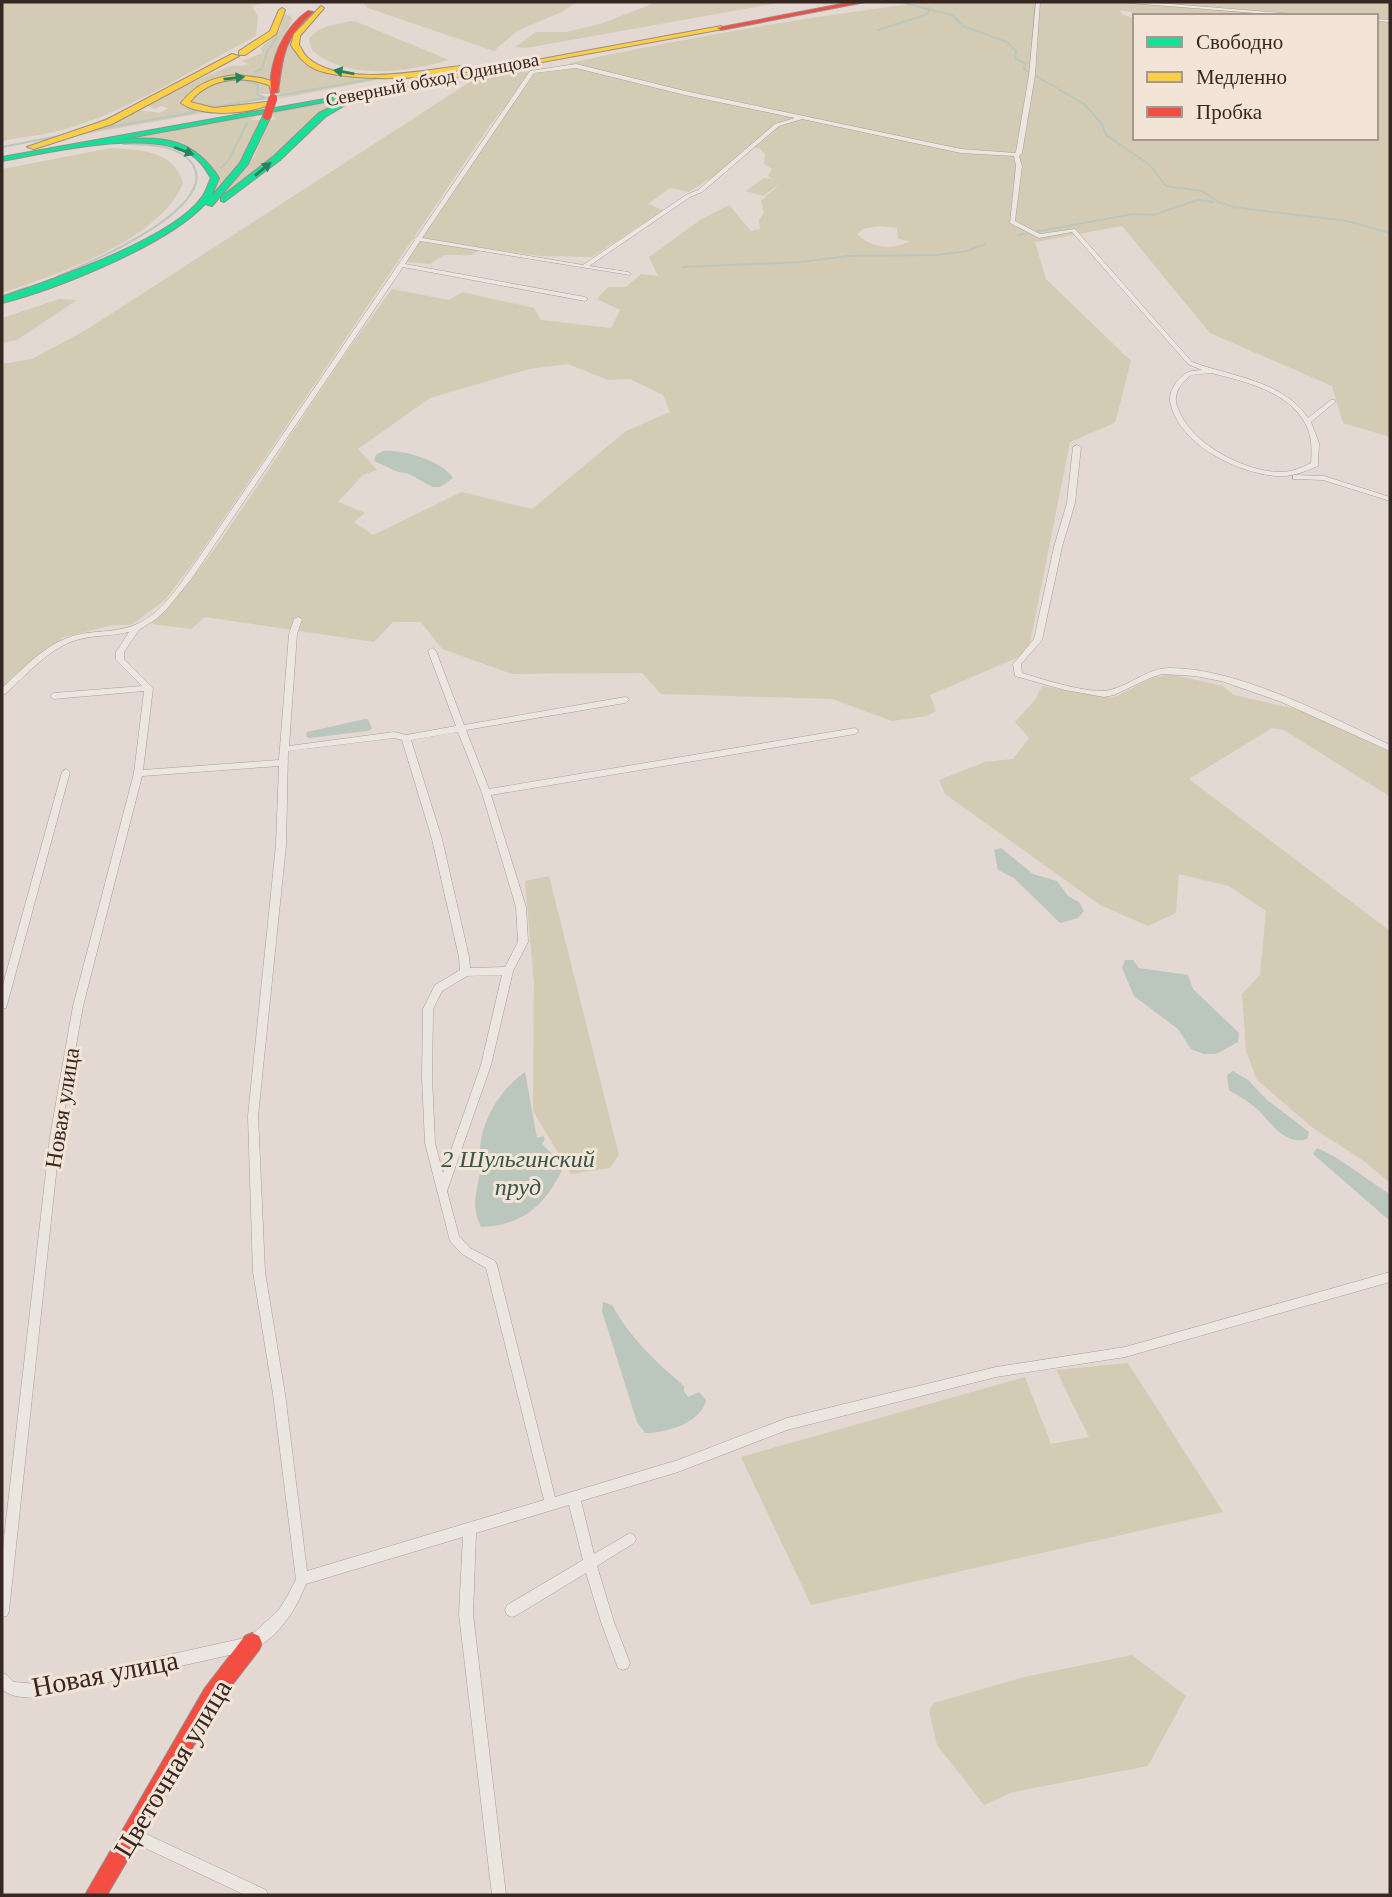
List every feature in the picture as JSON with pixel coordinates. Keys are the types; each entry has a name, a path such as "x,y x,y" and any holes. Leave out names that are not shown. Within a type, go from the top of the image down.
{"main road":[{"name":"Северный обход Одинцова","path":"2,153 827,2"},
{"name":"Северный обход Одинцова","path":"2,159 862,2"},
{"path":"320,5 298,36 295,45 302,56 315,65 348,74 373,76 460,68"},
{"path":"31,147 110,122 239,55 271,36 278,26 282,6 296,13 320,5"},
{"path":"166,235 209,204 232,182 250,157 270,102 288,35 296,19 320,5"},
{"path":"231,77 262,79 272,84 270,102 205,110 185,103 191,94 215,81 231,77"},
{"path":"2,306 90,274 166,235 197,218 243,186 330,110 354,98 407,84"},
{"path":"2,300 73,275 130,249 190,212 203,202 214,185 215,177 208,163 175,147 131,141 69,146"},
{"name":"Цветочная улица","path":"95,1895 212,1695 252,1643"}],"street":[{"path":"1016,155 1019,153 1032,75 1038,2"},
{"path":"1129,2 1289,14"},
{"path":"2,692 61,644 83,636 135,629 151,619 171,599 204,557 532,72 576,66 685,93 961,151 1016,155"},
{"path":"585,266 688,196 700,191 777,125 803,117"},
{"path":"1016,155 1019,166 1012,222 1039,236 1073,230 1190,363 1246,379 1296,406 1319,410"},
{"path":"417,239 628,274"},
{"path":"400,265 585,299"},
{"path":"1189,373 1190,363"},
{"path":"1212,371 1189,373 1177,384 1172,403 1180,421 1204,444 1227,460 1261,473 1324,478 1390,499"},
{"path":"1308,421 1333,401"},
{"path":"1296,406 1316,436 1315,464 1324,478"},
{"path":"1077,447 1071,503 1058,547 1038,640 1017,664 1018,674 1034,681 1108,695 1146,676 1168,671 1204,675 1263,693 1327,718 1390,748"},
{"path":"1289,476 1300,474 1315,464"},
{"path":"252,1643 274,1625 292,1605 302,1579 259,1272 253,1116 281,845 283,763 293,634 298,618"},
{"path":"135,629 120,652 120,660 149,688"},
{"path":"432,651 486,793 521,907 523,942 508,971 486,1065 442,1191"},
{"path":"54,696 149,688"},
{"name":"Новая улица","path":"2,1611 55,1137 78,1006 138,773 149,688"},
{"path":"284,749 394,735 406,738 625,700"},
{"path":"486,793 855,731"},
{"path":"406,738 437,839 464,957 464,972"},
{"path":"138,773 283,763"},
{"path":"2,1004 66,772"},
{"path":"508,971 464,972 438,988 428,1009 430,1143 454,1238 466,1251 491,1265 551,1504"},
{"path":"302,1579 678,1466 787,1424 996,1372 1125,1352 1390,1277"},
{"path":"574,1497 588,1564 602,1611 623,1663"},
{"path":"470,1528 466,1614 499,1895"},
{"path":"512,1610 630,1539"},
{"name":"Новая улица","path":"5,1688 37,1691 252,1643"},
{"path":"131,1834 261,1895"}],"shaded area":[{"path":"2,2 267,2 252,6 258,17 256,36 162,87 90,121 58,131 2,141"},
{"path":"576,2 562,12 517,31 494,51 368,8 363,3"},
{"path":"657,2 783,2 526,48 515,47 536,32 566,32 603,23"},
{"path":"927,2 1390,2 1390,437 1343,423 1332,386 1210,333 1122,226 1035,242 1046,279 1131,361 1115,423 1070,442 1028,653 930,695 936,711 927,716 892,721 832,699 661,694 642,673 512,674 442,649 421,622 393,622 374,642 205,617 191,629 151,624 212,552 392,289 449,300 462,292 534,308 541,320 611,328 620,310 597,299 608,287 626,287 641,274 658,276 649,257 700,220 729,205 751,231 760,229 759,220 764,213 761,201 782,182 763,196 746,191 764,178 773,179 768,176 772,169 764,164 765,154 759,148 750,147 717,174 689,192 670,188 648,204 663,210 592,257 540,256 482,248 472,255 444,255 430,264 405,262 527,79 490,125 199,555 165,600 131,625 113,625 64,637 2,688 2,364 32,359 86,330 473,80 523,71 568,68 570,63 748,28","holes":["879,226 897,228 898,239 910,241 889,247 875,245 857,234 863,229","568,364 608,380 630,379 663,395 670,412 626,431 532,509 462,492 373,535 354,522 365,513 338,502 363,475 377,470 358,449 430,398 529,369"]},
{"path":"283,14 291,16 292,19 272,82 251,76 225,78 201,86 183,99 183,104 208,112 80,135 138,110 160,113 168,108 161,106 155,109 147,105 227,67 248,64 242,61 262,53 261,48 280,30"},
{"path":"314,14 292,46 309,64 338,73 396,76 278,99 284,94 278,94 286,49 300,18"},
{"path":"350,21 449,60 397,70 359,70 326,60 312,50 309,39 318,31"},
{"path":"245,78 269,84 271,94 258,94 267,99 210,109 189,104 188,99 208,86"},
{"path":"355,96 344,101 222,197 254,157 270,120 277,119 272,116 274,111"},
{"path":"259,114 250,120 262,120 246,157 213,197 210,197 216,177 213,168 198,155 178,146 161,143 107,141"},
{"path":"111,148 145,151 172,164 183,183 171,204 153,222 104,253 2,293 2,169"},
{"path":"59,299 77,300 17,340 2,343 2,318"},
{"path":"1169,674 1223,686 1234,695 1300,710 1390,752 1389,796 1284,730 1272,728 1189,779 1390,931 1390,1183 1364,1161 1313,1128 1257,1080 1246,1051 1242,994 1260,975 1266,911 1229,886 1179,874 1176,913 1148,926 1100,905 945,794 939,780 985,762 1013,759 1029,738 1015,722 1035,700 1042,686 1113,698 1150,679"},
{"path":"549,876 619,1155 610,1168 571,1174 533,1111 534,983 525,881"},
{"path":"1128,1363 1223,1512 811,1605 741,1457 1025,1377 1051,1444 1089,1437 1056,1370"},
{"path":"1132,1655 1186,1696 1148,1766 1013,1792 984,1805 937,1745 929,1710 934,1703 1024,1677"}],"water":[{"path":"383,451 421,457 440,466 453,478 440,487 433,487 407,473 398,472 374,461 376,455"},
{"path":"368,719 372,729 309,738 306,736 307,732"},
{"path":"1001,848 1033,874 1057,881 1068,896 1079,902 1084,911 1078,918 1060,923 1014,878 998,870 994,850"},
{"path":"1125,960 1133,960 1139,968 1188,975 1193,989 1239,1033 1238,1042 1216,1054 1204,1054 1191,1049 1178,1029 1134,996 1122,968"},
{"path":"1233,1071 1248,1080 1266,1099 1309,1132 1307,1139 1287,1137 1254,1107 1229,1090 1227,1075"},
{"name":"2 Шульгинский пруд","path":"525,1072 537,1138 543,1136 545,1139 542,1144 564,1166 550,1191 532,1210 510,1222 481,1227 475,1200 483,1130 497,1102"},
{"path":"1317,1148 1345,1163 1390,1194 1390,1221 1313,1154"},
{"path":"603,1302 612,1305 644,1348 684,1386 688,1397 699,1392 706,1400 703,1408 690,1421 673,1429 645,1433 637,1422 602,1311"}],"waterway":[{"path":"900,2 929,9"},
{"path":"878,30 928,14 929,9"},
{"path":"929,9 952,15 963,26 1007,42 1016,51 1015,58 1025,63 1024,69 1084,104 1102,124 1106,135 1150,165 1166,186 1202,191 1219,202 1234,207 1347,221 1390,233"},
{"path":"254,72 262,69 267,52 277,37"},
{"path":"196,105 215,107 378,78"},
{"path":"247,81 258,85 257,94 265,98"},
{"path":"173,130 324,103 331,105"},
{"path":"132,113 99,129 196,112 186,108"},
{"path":"95,124 126,111"},
{"path":"221,168 228,161 247,123"},
{"path":"2,147 69,134"},
{"path":"58,276 121,247 170,216 187,199 196,182 193,165 180,153 161,147 123,144"},
{"path":"1018,235 1133,214 1154,215 1197,200 1213,202"},
{"path":"682,267 802,262 848,256 938,255 967,251 985,244"},
{"path":"2,296 28,287"}],"traffic: fast":[{"path":"224,199 277,158 322,115 346,101 380,91"},
{"path":"2,159 366,92"},
{"path":"209,204 244,164 267,116"},
{"path":"2,300 112,258 170,228 192,213 206,198 215,178 202,159 179,146 150,141 92,144"}],"traffic: slow":[{"path":"321,8 297,36 295,45 304,59 318,68 357,76 424,73 460,68"},
{"path":"242,53 273,32 282,10"},
{"path":"366,92 721,28"},
{"path":"31,147 109,122 235,56"},
{"path":"266,104 214,111 185,103 202,87 224,78 261,80 272,84 275,91"}],"traffic: jam":[{"path":"721,28 862,2"},
{"path":"274,92 287,36 300,19 310,12"},
{"path":"267,116 273,98"},
{"path":"95,1895 212,1695 252,1643"}]}
